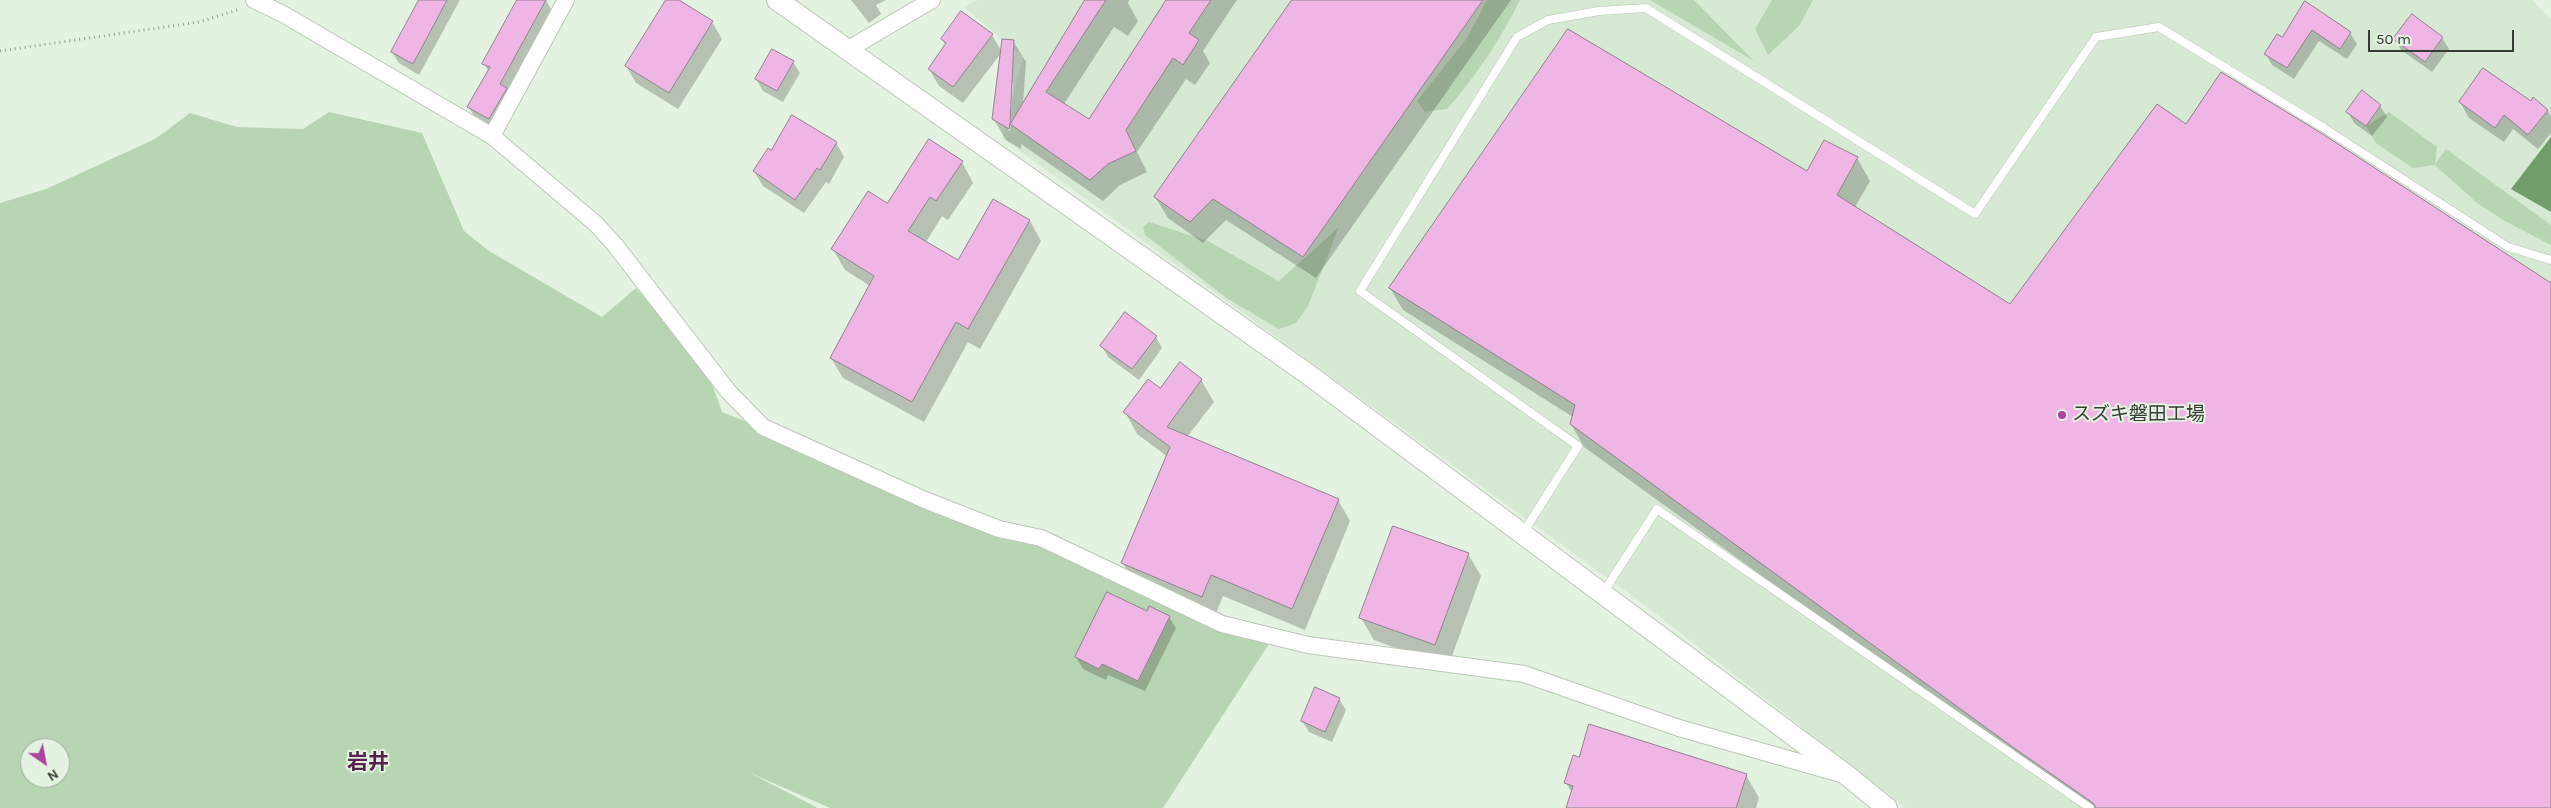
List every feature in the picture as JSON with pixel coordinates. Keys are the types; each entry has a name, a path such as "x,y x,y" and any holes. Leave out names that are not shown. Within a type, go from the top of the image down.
{"street":[{"path":"492,136 566,0"},
{"path":"777,0 1308,375 1602,595 1850,777 1887,808"},
{"path":"847,50 932,0"},
{"path":"257,1 291,18 492,136 596,224 728,391 763,427 925,500 999,529 1041,538 1222,624 1327,648 1524,674 1679,728 1850,777"}],"lane":[{"path":"1522,534 1578,446 1360,291 1517,37 1548,20 1599,11 1646,8 1975,214 2096,37 2159,27 2324,128 2508,247 2551,260"},
{"path":"1602,595 1657,509 2090,808"}],"path":[{"path":"0,51 199,22 257,1"}],"shaded area":[{"path":"977,0 2532,0 2551,20 2551,808 1906,808 1638,600 1002,138 1023,57 964,7"},
{"path":"1487,0 1520,0 1487,57 1447,109 1425,112 1417,101 1467,38"},
{"path":"1650,0 1694,0 1754,61"},
{"path":"1772,0 1813,0 1799,26 1768,55 1755,29"},
{"path":"329,112 422,133 464,231 489,251 602,317 636,288 708,373 722,412 1274,636 1163,808 830,808 748,772 818,808 0,808 0,203 46,189 155,139 190,113 237,127 303,129"},
{"path":"2389,112 2437,147 2435,164 2446,149 2551,225 2551,245 2503,220 2477,203 2435,165 2413,168 2376,143 2366,126"},
{"path":"2551,137 2551,212 2511,189"},
{"path":"1149,222 1208,241 1279,281 1339,227 1308,306 1296,323 1279,329 1228,299 1145,235 1143,227"}],"building":[{"path":"419,0 447,0 413,64 391,52"},
{"path":"517,0 546,0 500,84 507,88 489,119 467,107 490,67 482,64"},
{"path":"666,0 679,0 713,21 669,93 625,66"},
{"path":"1085,0 1106,0 1046,92 1089,119 1166,0 1211,0 1189,33 1199,40 1183,65 1173,58 1126,130 1136,151 1108,164 1090,180 1010,124"},
{"path":"1292,0 1483,0 1303,257 1213,199 1190,222 1154,197"},
{"path":"2305,1 2351,32 2340,49 2312,30 2287,68 2264,54 2277,34 2282,37"},
{"path":"961,11 993,34 953,87 928,69 946,43 941,39"},
{"path":"2412,14 2443,37 2425,62 2393,39"},
{"name":"スズキ磐田工場","path":"1568,29 1807,171 1824,140 1858,157 1837,195 2010,304 2157,104 2186,124 2221,72 2321,133 2551,283 2551,808 2096,808 2093,803 2014,748 1570,424 1575,405 1389,288"},
{"path":"1002,39 1014,40 1009,129 992,119"},
{"path":"772,49 794,61 777,91 755,79"},
{"path":"2483,68 2531,101 2533,97 2548,110 2528,135 2504,115 2495,128 2459,102"},
{"path":"2362,90 2381,105 2366,126 2346,112"},
{"path":"792,115 837,142 820,170 817,168 795,200 753,171 768,148 771,150"},
{"path":"929,139 963,161 936,201 930,197 908,231 958,260 993,199 1030,220 968,329 956,322 912,402 830,358 874,276 831,249 868,191 887,203"},
{"path":"1125,312 1157,336 1132,369 1100,346"},
{"path":"1180,362 1202,379 1167,427 1339,499 1292,609 1211,575 1202,597 1121,563 1170,447 1123,412 1148,379 1160,388"},
{"path":"1393,526 1469,553 1435,645 1359,618"},
{"path":"1107,592 1147,611 1149,606 1170,616 1138,681 1102,664 1099,669 1075,657"},
{"path":"1315,687 1340,698 1325,732 1301,721"},
{"path":"1589,724 1747,774 1736,808 1566,808 1573,786 1564,783 1573,755 1579,757"}],"place":[{"name":"スズキ磐田工場","path":"2062,415"}],"district":[{"name":"岩井","path":"368,763"}]}
